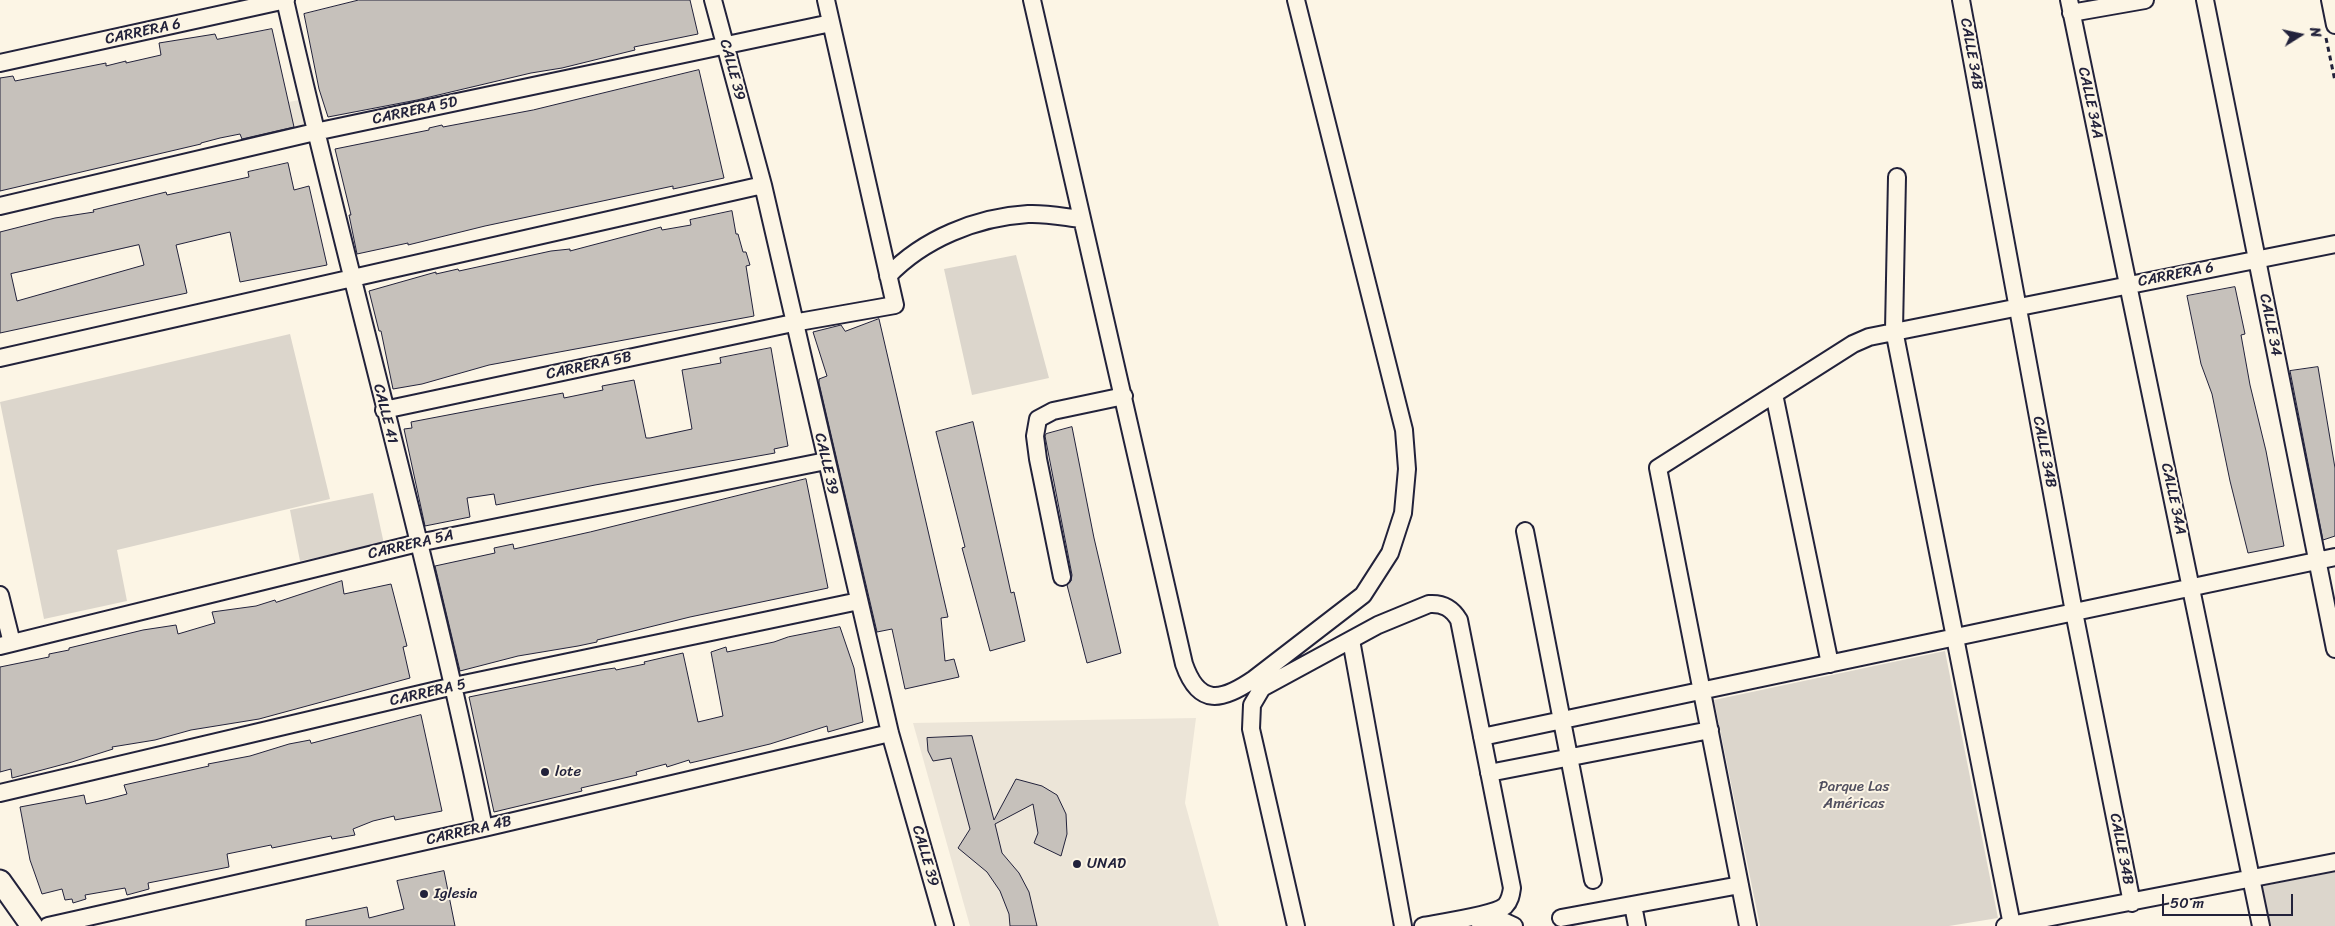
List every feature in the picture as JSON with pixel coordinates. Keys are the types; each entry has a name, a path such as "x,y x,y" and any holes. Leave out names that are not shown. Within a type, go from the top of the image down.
{"main road":[{"path":"0,881 32,926"}],"street":[{"name":"CARRERA 6","path":"0,63 286,0"},
{"name":"CALLE 41","path":"286,0 315,132 454,686 484,828"},
{"name":"CALLE 39","path":"713,0 763,185 793,323 890,733 945,926"},
{"path":"826,0 888,276"},
{"path":"1032,0 1184,664 1190,680 1201,693 1212,697 1220,697 1239,690 1363,595 1390,553 1403,513 1408,470 1404,430 1296,0"},
{"name":"CALLE 34B","path":"1961,0 2016,306 2132,903"},
{"path":"2070,7 2145,0"},
{"name":"CALLE 34","path":"2205,0 2335,649"},
{"path":"2330,0 2335,25"},
{"name":"CALLE 34A","path":"2070,7 2261,926"},
{"name":"CARRERA 5D","path":"0,206 315,132 831,23"},
{"path":"1898,177 1894,330 1955,637 2009,925 2132,903 2335,862"},
{"path":"0,358 763,185"},
{"path":"888,276 929,243 977,222 1029,214 1082,219"},
{"name":"CARRERA 6","path":"1702,691 1658,468 1852,344 1869,336 2335,244"},
{"name":"CARRERA 5B","path":"384,410 793,323 895,305 888,276"},
{"path":"1774,394 1830,664"},
{"path":"1062,577 1038,459 1035,436 1038,419 1053,411 1124,396"},
{"name":"CARRERA 5A","path":"6,644 418,543 826,461"},
{"path":"1525,531 1593,880"},
{"path":"1482,737 2335,557"},
{"path":"0,595 6,644"},
{"name":"CARRERA 5","path":"0,793 454,686 859,602"},
{"path":"1296,926 1251,729 1252,705 1262,688 1378,625 1429,604 1438,604 1448,607 1459,620 1512,888 1507,905 1495,911 1423,926"},
{"path":"1351,640 1403,926"},
{"path":"1702,691 1748,926"},
{"path":"1489,773 1710,730"},
{"name":"CARRERA 4B","path":"48,926 484,828 890,733"},
{"path":"1561,918 1740,885"},
{"path":"1633,905 1637,926"},
{"path":"1472,926 1501,920 1514,926"}],"shaded area":[{"path":"305,99 310,126 242,142 235,112"},
{"name":"UNAD","path":"1196,718 1185,803 1219,926 970,926 913,723"}],"green space":[{"path":"1016,255 1049,378 972,395 944,269"},
{"path":"290,334 330,499 117,550 127,601 44,619 0,402"},
{"path":"373,493 384,544 300,561 290,510"},
{"name":"Parque Las Américas","path":"1945,651 1998,918 1949,926 1760,926 1714,700"},
{"path":"2335,872 2335,926 2265,926 2258,887"}],"building":[{"path":"359,0 690,0 698,34 634,47 635,50 562,68 531,73 417,100 328,117 319,89 304,14"},
{"path":"272,29 294,127 242,139 240,134 220,138 0,191 0,78 13,76 15,81 106,63 106,66 126,61 126,63 161,55 159,43 215,34 217,39"},
{"path":"699,70 724,178 673,189 673,186 485,226 408,245 408,243 357,254 349,215 351,215 335,149 429,130 429,128 442,125 443,127 533,110"},
{"path":"288,163 294,190 309,186 327,265 240,282 230,232 176,245 187,293 0,333 0,232 55,218 94,212 93,210 166,192 167,195 249,177 248,172","holes":["139,245 144,265 17,301 11,274"]},
{"path":"732,211 736,234 738,234 743,252 746,252 750,265 746,266 754,316 489,365 422,384 393,389 381,331 379,331 369,291 436,272 436,274 458,269 459,271 551,251 570,249 570,251 661,227 662,230 691,225 690,220"},
{"path":"2235,287 2245,334 2241,335 2250,385 2266,451 2284,546 2248,553 2230,481 2212,394 2201,364 2187,296"},
{"path":"879,319 948,617 941,618 945,661 954,659 959,677 905,689 892,629 877,632 819,383 819,379 827,376 813,332 841,325 845,331"},
{"path":"771,348 788,446 774,449 775,453 595,485 496,505 494,494 467,498 470,517 425,526 404,429 412,428 411,422 563,393 564,398 603,390 602,386 634,380 646,438 650,438 692,429 682,370 721,363 720,358"},
{"path":"2318,367 2335,468 2335,536 2323,540 2290,371"},
{"path":"973,422 1011,593 1014,592 1025,641 990,651 962,548 965,547 936,432"},
{"path":"1072,427 1094,538 1121,653 1087,663 1067,585 1071,581 1072,575 1045,436 1046,434"},
{"path":"806,479 828,588 690,617 597,640 597,642 518,656 460,671 435,566 495,553 494,548 513,544 514,549"},
{"path":"342,581 344,594 391,584 407,646 403,647 410,678 259,719 191,730 155,740 112,747 113,749 72,762 12,778 11,769 0,772 0,667 49,657 49,654 69,650 69,648 143,630 176,625 178,634 215,623 212,612 256,606 275,600 276,602"},
{"path":"840,627 854,668 863,722 828,732 827,726 770,744 690,763 689,760 667,767 666,764 636,772 637,775 581,788 582,791 494,812 469,697 601,670 615,668 616,670 683,653 698,722 723,716 711,652 726,647 727,652"},
{"path":"421,715 442,811 395,820 394,816 373,821 353,829 355,835 332,839 331,836 272,848 271,845 227,854 229,867 148,883 149,889 127,895 125,888 85,895 86,899 73,903 72,899 65,900 62,889 42,894 30,860 20,807 84,795 86,804 108,799 127,794 124,785 209,766 208,764 250,756 289,744 310,740 311,743"},
{"path":"972,736 994,820 1016,779 1042,786 1057,795 1066,814 1067,834 1061,856 1034,843 1038,833 1033,804 995,824 1002,853 1019,873 1029,892 1037,926 1010,926 1009,914 1000,891 987,872 958,848 970,829 951,758 933,761 928,751 927,738"},
{"name":"Iglesia","path":"444,871 455,926 306,926 306,920 367,907 369,918 404,909 397,881"}],"place":[{"name":"lote","path":"545,772"},
{"name":"UNAD","path":"1077,864"},
{"name":"Iglesia","path":"424,894"}]}
